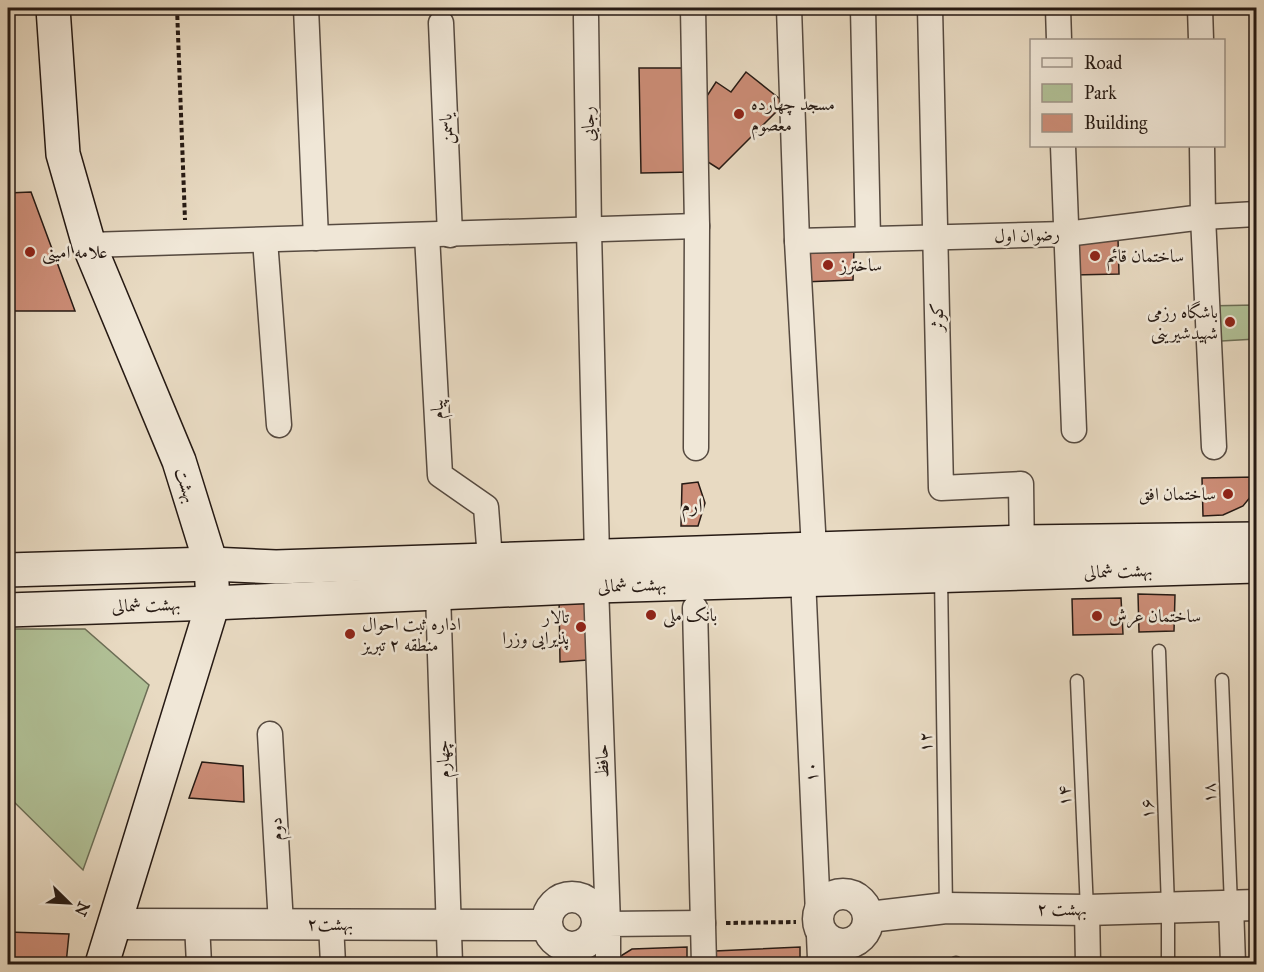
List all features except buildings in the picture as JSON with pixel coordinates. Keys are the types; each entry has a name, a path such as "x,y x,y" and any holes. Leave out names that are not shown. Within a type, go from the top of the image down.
{"main road":[{"name":"بهشت","path":"53,8 63,154 89,245 179,461 212,564 213,603 102,964"},
{"name":"بهشت شمالی","path":"8,610 438,594 597,571 1022,558 1257,539"},
{"name":"بهشت شمالی","path":"808,564 941,575 1022,558 1257,566"},
{"name":"بهشت شمالی","path":"8,570 212,564 276,567 490,559 597,571"}],"street":[{"path":"306,8 316,238"},
{"path":"693,8 697,226 696,448"},
{"name":"۱۰","path":"789,8 820,958 818,964"},
{"path":"863,8 868,239"},
{"name":"کوثر","path":"930,8 941,488 1021,484 1022,558"},
{"path":"1058,8 1059,39"},
{"path":"1200,8 1201,39"},
{"name":"رجایی","path":"586,17 597,571"},
{"name":"یاسمن","path":"439,235 441,23"},
{"path":"1063,147 1074,430"},
{"path":"1202,147 1203,217 1214,447"},
{"name":"رضوان اول","path":"797,242 1066,234 1203,217 1257,214"},
{"path":"89,245 697,226"},
{"name":"پیام","path":"439,235 440,475 486,507 490,559"},
{"path":"265,240 279,425"},
{"name":"حافظ","path":"597,571 602,924 608,964"},
{"name":"چهارم","path":"438,594 450,964"},
{"path":"695,608 704,964"},
{"name":"دوم","path":"270,734 281,924"},
{"path":"1233,964 1244,905"},
{"name":"بهشت ۲","path":"818,922 820,931 833,943 850,944 864,934 869,917 946,908 1087,910 1244,905"},
{"path":"1087,910 1088,964"},
{"path":"602,924 703,923"},
{"name":"بهشت۲","path":"114,924 546,925 551,937 562,945 575,948 587,943 602,924"},
{"path":"197,924 199,964"},
{"path":"331,924 333,964"}],"lane":[{"name":"۱۲","path":"941,575 946,908"},
{"name":"۱۶","path":"1159,651 1168,964"},
{"name":"۱۸","path":"1222,680 1244,905"},
{"name":"۱۴","path":"1077,681 1087,910"}],"path":[{"path":"177,8 186,242"},
{"path":"703,923 818,922"}],"green space":[{"name":"باشگاه رزمی شهیدشیرینی","path":"1256,305 1256,339 1204,342 1203,306"},
{"path":"8,629 85,629 149,685 83,870 8,796"}],"place":[{"name":"مسجد چهارده معصوم","path":"739,114"},
{"name":"علامه امینی","path":"30,252"},
{"name":"ساختمان قائم","path":"1095,256"},
{"name":"ساخترز","path":"828,265"},
{"name":"باشگاه رزمی شهیدشیرینی","path":"1230,322"},
{"name":"ساختمان افق","path":"1228,494"},
{"name":"بانک ملی","path":"651,615"},
{"name":"ساختمان عرش","path":"1097,616"},
{"name":"تالار پذیرایی وزرا","path":"581,627"},
{"name":"اداره ثبت احوال منطقه ۲ تبریز","path":"350,634"}],"district":[{"name":"ارم","path":"692,505"}]}
